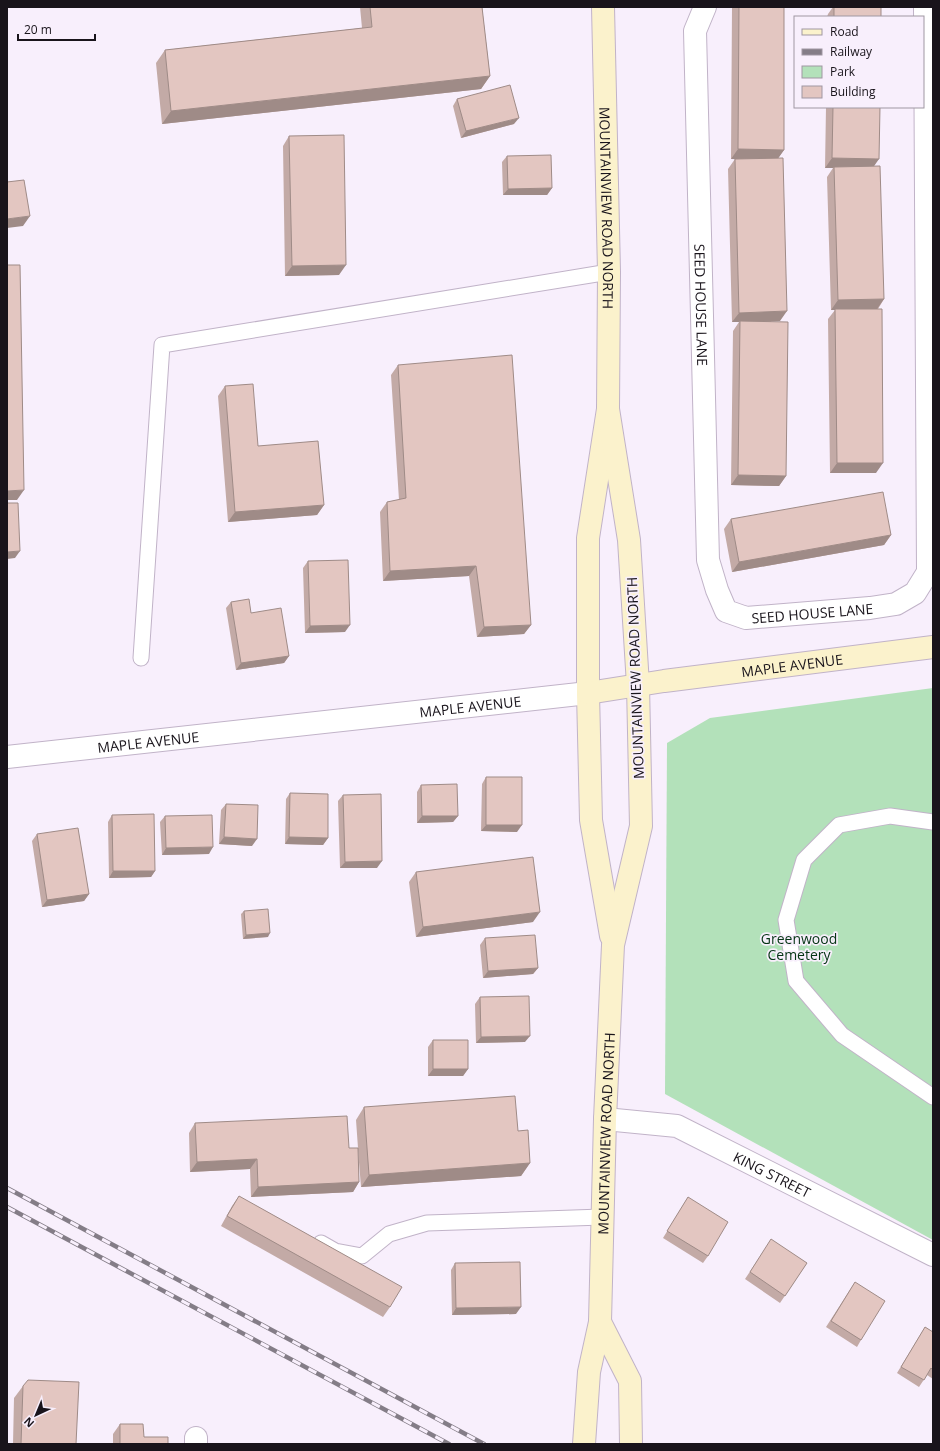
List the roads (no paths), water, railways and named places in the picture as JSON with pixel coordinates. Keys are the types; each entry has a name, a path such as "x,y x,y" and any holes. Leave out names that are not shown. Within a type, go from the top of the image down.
{"main road":[{"name":"MOUNTAINVIEW ROAD NORTH","path":"603,7 609,272 608,409 588,538 588,693 591,820 613,945"},
{"name":"MOUNTAINVIEW ROAD NORTH","path":"584,1440 589,1372 600,1322 605,1119 613,945 641,826 638,685 629,540 608,409"},
{"name":"MAPLE AVENUE","path":"588,693 638,685 933,647"},
{"name":"MOUNTAINVIEW ROAD NORTH","path":"600,1322 630,1381 631,1443"}],"street":[{"name":"SEED HOUSE LANE","path":"705,7 695,31 708,560 717,590 726,611 746,618 870,608 896,604 915,592 928,572 925,7"},
{"name":"MAPLE AVENUE","path":"7,757 588,693"},
{"name":"KING STREET","path":"605,1119 677,1126 933,1255"}],"lane":[{"path":"141,658 162,345 609,272"},
{"path":"933,822 890,816 839,825 804,860 786,920 796,981 842,1035 933,1097"},
{"path":"308,1236 335,1251 362,1256 389,1234 427,1223 602,1217"}],"railway":[{"path":"7,1188 484,1444"},
{"path":"7,1207 449,1444"}],"park label":[{"name":"Greenwood Cemetery","path":"799,946"}]}
